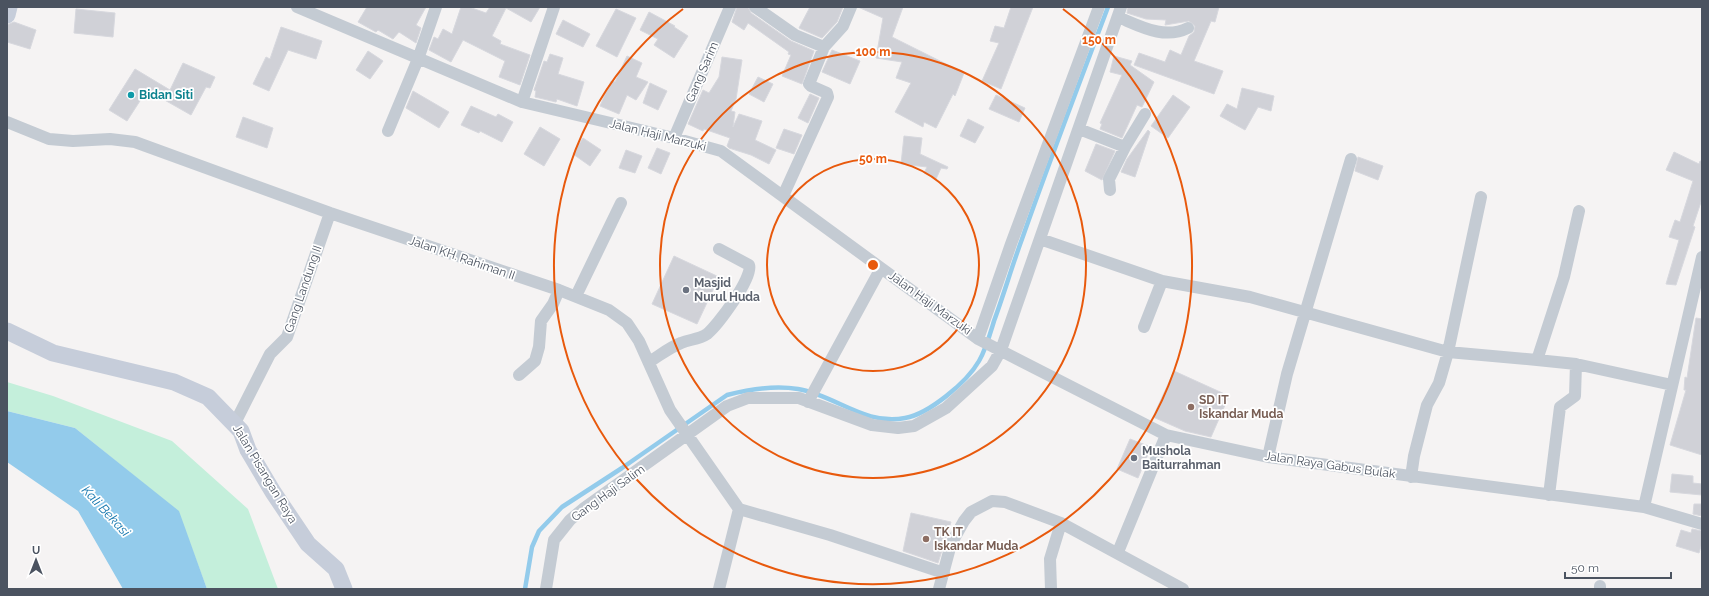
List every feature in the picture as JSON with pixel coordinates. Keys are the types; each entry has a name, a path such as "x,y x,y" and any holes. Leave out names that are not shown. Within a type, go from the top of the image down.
{"street":[{"path":"7,15 9,7"},
{"name":"Jalan Haji Marzuki","path":"297,7 522,102 674,138 721,151 978,339"},
{"path":"388,131 418,59 436,7"},
{"path":"522,102 554,7"},
{"name":"Gang Sarim","path":"674,138 730,7"},
{"path":"755,7 795,35 824,47"},
{"path":"783,196 828,98 827,93 810,86 809,84 824,47 843,26 851,7"},
{"path":"978,339 1011,244 1099,7"},
{"path":"1120,12 1158,32 1175,33 1188,28"},
{"name":"Gang Haji Salim","path":"546,589 554,540 570,520 583,509 688,436 727,406 748,398 798,398 856,417 872,425 898,428 914,426 946,408 992,366 1001,350 1120,12"},
{"path":"1110,190 1108,181 1125,147 1145,114"},
{"name":"Jalan KH. Rahiman II","path":"7,122 49,139 110,139 135,142 330,213 576,296 609,310 627,323 639,341 674,416 738,509"},
{"path":"1079,129 1125,147"},
{"path":"1268,457 1287,374 1352,159"},
{"path":"1410,477 1427,405 1439,383 1448,352 1481,198"},
{"path":"576,296 621,203"},
{"path":"1537,360 1564,277 1579,211"},
{"name":"Gang Landung II","path":"235,423 270,354 287,337 330,213"},
{"path":"1040,239 1162,281 1250,297 1305,314 1448,352 1576,364 1672,385"},
{"path":"649,362 681,343 698,339 707,333 725,313 743,285 750,270 749,265 718,249"},
{"path":"1644,508 1702,257"},
{"path":"808,402 881,268"},
{"path":"1144,327 1162,281"},
{"path":"519,375 535,361 539,347 541,321 553,304 559,290"},
{"name":"Jalan Pisangan Raya","path":"7,331 53,353 174,382 208,397 241,430 248,450 296,527 308,544 336,569 344,589"},
{"name":"Jalan Raya Gabus Bulak","path":"978,339 1166,435 1268,457 1644,508 1702,524"},
{"path":"1549,495 1560,408 1575,396 1576,364"},
{"path":"1118,552 1166,435"},
{"path":"939,589 951,544 964,521 971,512 992,501 1005,502 1061,523 1118,552 1183,589"},
{"path":"719,589 738,509 830,534 944,573"},
{"path":"1051,589 1050,559 1061,523"}],"green space":[{"path":"7,382 53,396 172,441 248,509 278,589 207,589 178,511 75,428 7,411"}],"water":[{"name":"Kali Bekasi","path":"7,411 75,428 179,511 207,589 123,589 78,511 7,462"}],"building":[{"path":"367,7 426,7 416,25 421,28 416,43 399,32 393,39 378,30 376,32 358,22"},
{"path":"461,7 469,7 486,13 490,7 540,7 531,22 506,8 492,36 501,41 500,44 530,55 520,85 499,77 505,61 463,40 451,62 429,50 434,37 438,39 443,29 452,34"},
{"path":"737,7 748,7 751,13 791,41 814,51 802,84 782,76 791,55 788,54 789,52 748,23 744,30 732,22"},
{"path":"810,7 843,7 837,22 822,38 799,28"},
{"path":"858,7 903,7 892,37 964,73 955,96 953,94 936,128 924,122 923,127 895,112 911,83 896,78 902,62 876,58 883,18"},
{"path":"1011,7 1033,7 1001,89 982,81 999,43 990,41 995,26 1004,28"},
{"path":"1128,7 1219,7 1215,22 1211,21 1194,61 1223,71 1214,94 1134,65 1139,53 1165,62 1170,50 1181,55 1189,36 1194,32 1195,26 1189,21 1165,25 1166,20 1146,19 1127,13"},
{"path":"76,9 115,13 113,37 74,33"},
{"path":"616,9 636,18 617,57 596,46"},
{"path":"649,12 675,26 674,27 688,36 674,58 654,45 658,39 640,30"},
{"path":"563,20 590,34 583,47 556,34"},
{"path":"14,22 36,30 30,49 7,42 7,25"},
{"path":"281,27 322,41 316,59 288,50 269,91 253,84 266,57 270,59"},
{"path":"832,50 860,61 850,84 822,72"},
{"path":"368,51 383,61 370,79 356,70"},
{"path":"550,54 563,58 558,74 584,82 577,106 557,99 556,102 535,97 536,91 534,90 544,61 547,62"},
{"path":"627,56 642,63 636,77 648,82 636,100 627,95 619,114 600,106 611,81 615,82"},
{"path":"1114,56 1132,61 1130,65 1154,82 1142,107 1137,105 1122,138 1100,129 1102,124 1100,123 1122,75 1110,72"},
{"path":"722,57 742,60 736,99 731,111 735,112 733,127 739,114 762,121 755,140 776,150 769,164 751,155 729,148 727,146 730,138 704,129 703,131 688,124 703,90 709,93 719,77"},
{"path":"183,63 215,77 210,88 206,87 191,115 147,90 127,121 109,110 135,69 170,90"},
{"path":"758,77 773,84 764,102 749,94"},
{"path":"650,83 667,91 658,110 643,103"},
{"path":"1242,88 1274,96 1271,111 1258,107 1245,130 1220,116 1227,104 1237,109"},
{"path":"413,91 449,112 439,128 406,108"},
{"path":"810,94 819,98 808,123 798,118"},
{"path":"996,95 1025,108 1019,122 989,109"},
{"path":"1173,95 1190,107 1168,138 1151,126"},
{"path":"471,106 496,117 498,114 513,122 502,142 480,131 479,133 461,125"},
{"path":"243,117 273,128 267,148 236,137"},
{"path":"968,119 984,127 975,143 960,136"},
{"path":"540,127 560,139 544,166 524,154"},
{"path":"784,129 802,135 794,154 776,148"},
{"path":"1148,130 1150,132 1135,177 1121,172 1127,159"},
{"path":"904,136 922,138 920,154 948,167 947,169 941,168 936,179 924,173 927,167 901,164"},
{"path":"583,138 601,150 590,166 573,154"},
{"path":"1096,144 1115,151 1102,180 1085,171"},
{"path":"657,148 670,153 661,174 648,168"},
{"path":"626,150 642,156 635,173 619,168"},
{"path":"1674,152 1699,164 1700,161 1702,161 1702,199 1693,226 1695,227 1676,285 1666,284 1679,240 1669,237 1675,220 1680,222 1693,181 1666,170"},
{"path":"1358,157 1383,166 1378,180 1355,171"},
{"name":"Masjid Nurul Huda","path":"674,256 719,277 697,324 652,304"},
{"path":"1696,318 1702,319 1702,455 1670,445 1686,390 1684,390 1685,377 1687,378"},
{"name":"SD IT Iskandar Muda","path":"1174,371 1229,396 1211,437 1185,431 1153,417"},
{"name":"Mushola Baiturrahman","path":"1130,439 1151,447 1138,478 1117,469"},
{"path":"1672,474 1693,476 1693,483 1702,484 1702,495 1670,492"},
{"path":"1694,504 1702,504 1702,516 1693,514"},
{"name":"TK IT Iskandar Muda","path":"911,513 951,522 938,563 903,551"},
{"path":"1692,529 1702,531 1702,543 1699,553 1676,546 1681,530 1691,533"}],"waterway":[{"path":"525,589 532,547 539,531 562,507 622,468 727,395 762,388 780,387 798,389 812,392 863,414 877,418 890,419 905,418 915,415 936,404 957,387 979,361 986,346 1032,210 1108,7"}],"place":[{"name":"Bidan Siti","path":"131,95"},
{"name":"Masjid Nurul Huda","path":"686,290"},
{"name":"SD IT Iskandar Muda","path":"1191,407"},
{"name":"Mushola Baiturrahman","path":"1134,458"},
{"name":"TK IT Iskandar Muda","path":"926,539"}]}
